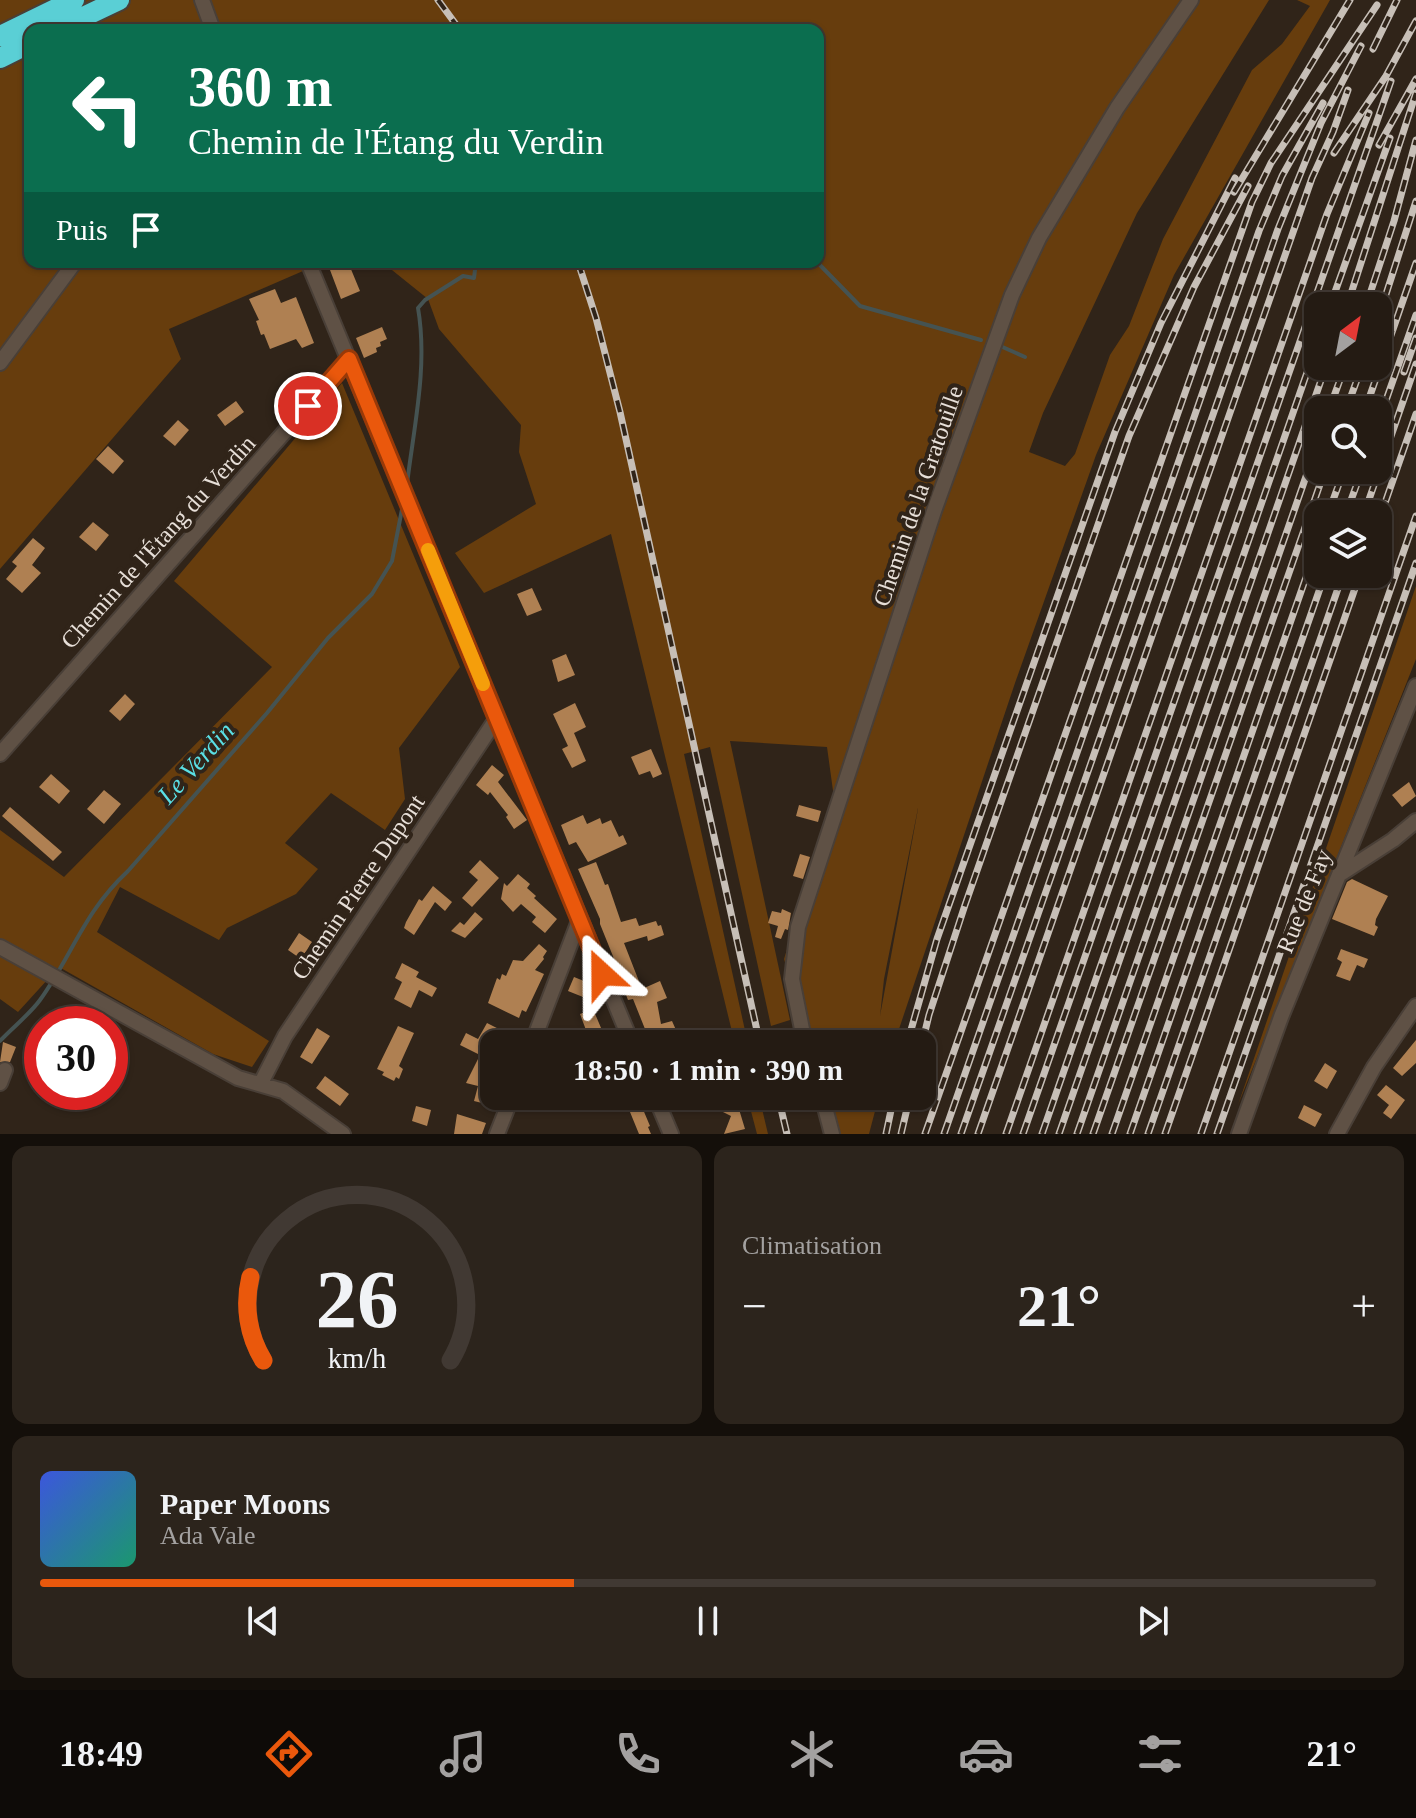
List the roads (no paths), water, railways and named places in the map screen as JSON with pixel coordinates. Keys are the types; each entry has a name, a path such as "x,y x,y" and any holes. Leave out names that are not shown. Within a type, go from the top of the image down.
{"highway":[{"path":"25,24 74,0"},
{"path":"69,24 119,0"},
{"path":"0,36 24,24"},
{"path":"0,58 24,46"}],"street":[{"path":"202,0 211,24"},
{"name":"Chemin de la Gratouille","path":"802,1030 792,979 798,927 929,526 1012,295 1039,238 1117,108 1191,0"},
{"path":"0,363 71,268"},
{"path":"311,268 626,1030"},
{"name":"Chemin de l'Étang du Verdin","path":"0,754 349,359"},
{"name":"Rue de Fay","path":"1239,1134 1276,1030 1416,686"},
{"name":"Chemin Pierre Dupont","path":"261,1083 285,1036 497,718"},
{"path":"1339,875 1416,821"},
{"path":"537,1030 579,921"},
{"path":"0,947 238,1078 283,1091 343,1134"},
{"path":"1337,1134 1374,1067 1416,1006"},
{"path":"497,1134 506,1110"},
{"path":"661,1110 671,1134"},
{"path":"826,1110 832,1134"}],"waterway":[{"name":"Le Verdin","path":"407,484 421,374 418,308 425,300 463,276 474,278 475,268"},
{"path":"823,268 860,306 981,340"},
{"path":"998,345 1025,357"},
{"name":"Le Verdin","path":"0,1041 40,1000 100,902 267,713 328,638 372,594 392,561 403,504"}],"railway":[{"path":"438,0 456,24"},
{"path":"1234,192 1350,0"},
{"path":"1373,49 1397,0"},
{"path":"925,1134 1252,202 1271,163 1377,5"},
{"path":"1334,153 1386,76 1416,21"},
{"path":"961,1134 1278,229 1321,123 1361,46"},
{"path":"1379,145 1416,79"},
{"path":"1023,1134 1391,81"},
{"path":"978,1134 1312,178 1348,90"},
{"path":"1352,292 1416,93"},
{"path":"944,1134 1259,231 1282,176 1323,103"},
{"path":"1006,1134 1327,214 1369,113"},
{"path":"1335,292 1390,138"},
{"path":"1371,292 1416,140"},
{"path":"911,1030 937,939 1115,432 1161,323 1235,178"},
{"path":"925,1030 965,905 1129,436 1194,287 1248,186"},
{"path":"1387,292 1416,201"},
{"path":"1370,396 1416,263"},
{"path":"580,268 620,412 757,1030"},
{"path":"1388,396 1416,315"},
{"path":"1404,372 1416,338"},
{"path":"1369,500 1416,364"},
{"path":"1042,1134 1304,380"},
{"path":"1059,1134 1321,380"},
{"path":"1334,396 1340,380"},
{"path":"1351,396 1357,380"},
{"path":"1386,500 1416,414"},
{"path":"1077,1134 1304,482"},
{"path":"1093,1134 1320,484"},
{"path":"1333,500 1339,484"},
{"path":"1351,500 1357,484"},
{"path":"1201,1134 1416,516"},
{"path":"1217,1134 1416,563"},
{"path":"1112,1134 1304,583"},
{"path":"1130,1134 1320,588"},
{"path":"1148,1134 1338,588"},
{"path":"1165,1134 1355,588"},
{"path":"781,1110 787,1134"},
{"path":"886,1134 891,1110"},
{"path":"901,1134 907,1110"}]}
